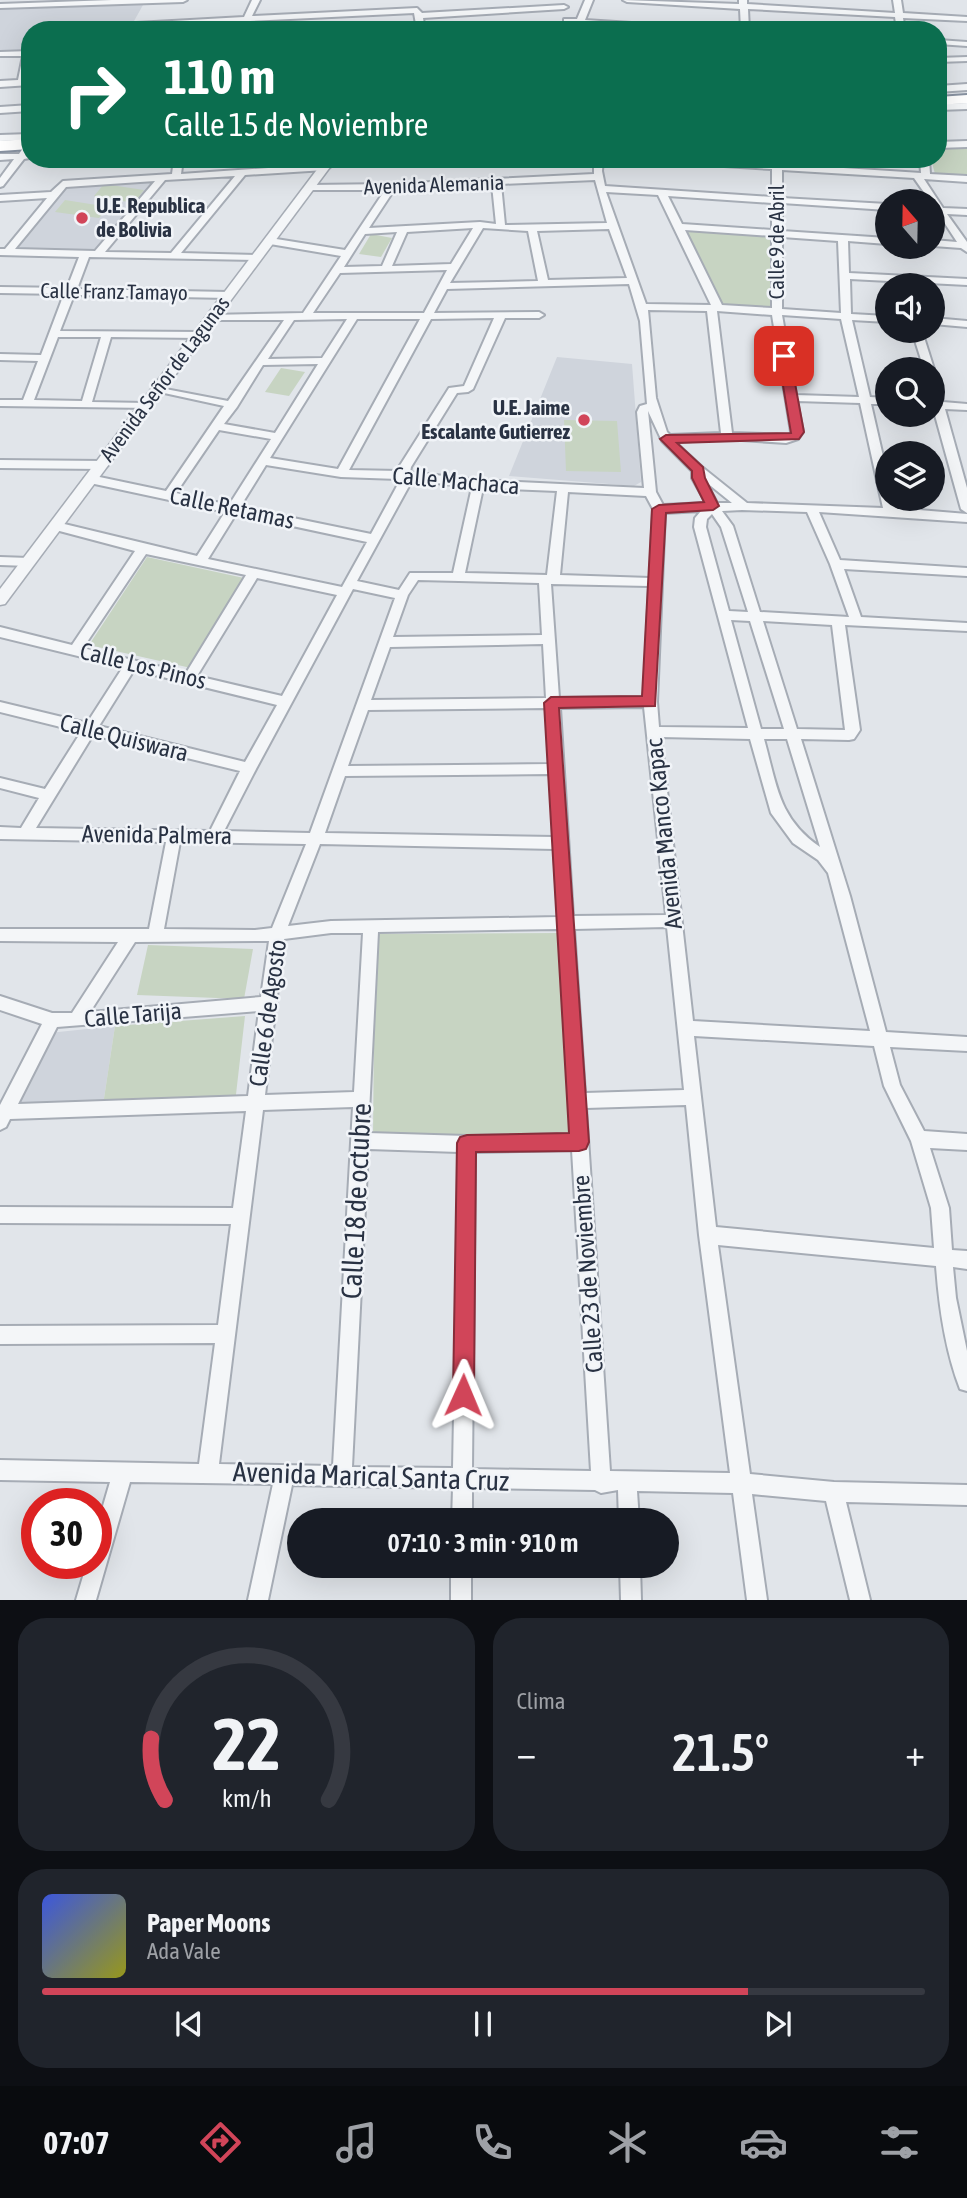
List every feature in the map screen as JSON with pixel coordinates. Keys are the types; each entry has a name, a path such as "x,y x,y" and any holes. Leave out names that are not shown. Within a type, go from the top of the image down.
{"highway":[{"path":"947,94 967,93"},
{"path":"947,100 967,99"},
{"path":"0,146 21,148"},
{"path":"0,152 21,150"}],"street":[{"path":"0,6 183,0"},
{"path":"248,19 256,0"},
{"path":"415,0 419,21"},
{"path":"220,21 417,13 563,3 576,21 589,0"},
{"path":"627,0 743,4 967,19"},
{"path":"897,0 900,21"},
{"path":"137,21 149,1"},
{"path":"947,43 967,44"},
{"path":"0,54 21,53"},
{"path":"947,60 967,59"},
{"path":"0,84 21,82"},
{"path":"947,88 967,87"},
{"path":"947,107 967,106"},
{"path":"0,110 21,109"},
{"path":"0,138 21,146"},
{"path":"947,145 967,144"},
{"path":"0,157 21,151"},
{"path":"0,184 21,158"},
{"path":"176,177 178,168"},
{"path":"4,252 64,184 285,168"},
{"name":"Avenida Señor de Lagunas","path":"0,600 325,168"},
{"path":"598,168 598,177 613,226 642,307 653,407 659,427 666,439 698,470 746,508"},
{"name":"Calle 9 de Abril","path":"666,439 727,436 786,439 794,437 797,432 777,313 778,168"},
{"path":"792,168 967,179"},
{"path":"923,168 922,177 927,189"},
{"path":"175,255 242,173"},
{"name":"Avenida Alemania","path":"312,187 391,187 598,177"},
{"path":"27,404 70,291 91,255 163,178"},
{"path":"496,182 501,228"},
{"path":"306,317 391,187"},
{"path":"602,189 875,206"},
{"path":"661,192 715,308 727,436"},
{"path":"0,198 54,195"},
{"path":"945,211 967,212"},
{"path":"945,221 966,247"},
{"path":"364,231 480,225 532,229 613,226"},
{"path":"341,473 446,286 454,267 480,225"},
{"path":"679,227 875,239"},
{"path":"386,269 403,229"},
{"path":"532,229 544,283"},
{"path":"843,238 846,317 875,447"},
{"path":"270,241 349,254"},
{"path":"945,244 966,247"},
{"path":"4,252 256,258"},
{"path":"338,270 454,267"},
{"path":"846,276 967,282"},
{"path":"446,286 633,281"},
{"name":"Calle Franz Tamayo","path":"0,291 228,295"},
{"path":"642,307 715,308 875,318"},
{"path":"215,836 249,768 403,486 402,475 453,390 468,388 501,315"},
{"path":"213,317 539,315"},
{"path":"200,561 354,316"},
{"path":"169,495 291,317"},
{"path":"945,322 967,324"},
{"path":"54,334 200,335"},
{"path":"86,405 107,335"},
{"path":"0,357 45,358"},
{"path":"262,362 327,362"},
{"path":"159,389 233,405"},
{"path":"792,398 875,400"},
{"path":"0,403 146,406"},
{"path":"945,406 967,407"},
{"path":"653,407 644,408 642,412 650,492 659,509 713,506 875,511"},
{"path":"218,426 277,437"},
{"path":"943,427 967,509"},
{"name":"Calle Machaca","path":"263,461 341,473 402,475 478,484 650,492"},
{"path":"0,464 102,465"},
{"path":"698,470 698,478 727,526 790,734 843,896 891,1086 919,1139 940,1208 947,1298 967,1382"},
{"name":"Calle Retamas","path":"90,479 373,539"},
{"path":"478,484 458,576 656,582"},
{"name":"Calle 23 de Noviembre","path":"563,488 549,580 547,639 601,1483"},
{"path":"713,506 701,518 700,527 776,809 799,839 823,856 834,869"},
{"name":"Avenida Manco Kapac","path":"659,509 649,702 708,1235 758,1600"},
{"path":"812,510 836,564 856,620"},
{"path":"890,511 967,518"},
{"path":"56,526 143,549 254,573 402,595"},
{"path":"75,650 143,549"},
{"path":"0,561 29,562"},
{"path":"836,564 967,572"},
{"path":"190,677 254,573"},
{"name":"Calle 6 de Agosto","path":"208,1472 277,934 340,771 402,595 414,576 458,576"},
{"path":"724,615 967,627"},
{"path":"653,732 849,735 853,730 838,620"},
{"name":"Calle Los Pinos","path":"0,632 285,702"},
{"path":"386,642 547,639"},
{"path":"25,833 131,664"},
{"path":"362,705 649,702"},
{"name":"Calle Quiswara","path":"0,707 249,768"},
{"path":"340,771 556,769"},
{"path":"0,783 47,795"},
{"name":"Avenida Palmera","path":"0,833 215,836 314,841 560,843"},
{"path":"155,935 174,835"},
{"path":"0,935 277,934 331,927 673,921"},
{"name":"Calle 18 de octubre","path":"342,1476 371,926"},
{"path":"76,1020 131,935"},
{"name":"Calle Tarija","path":"0,1003 52,1020 76,1020 268,1003"},
{"path":"52,1020 3,1117 362,1099"},
{"path":"684,1028 967,1044"},
{"path":"577,1101 692,1097"},
{"path":"919,1139 967,1142"},
{"path":"360,1140 579,1142"},
{"path":"462,1508 467,1143"},
{"path":"0,1215 241,1216"},
{"path":"708,1235 967,1260"},
{"path":"0,1335 225,1334"},
{"name":"Avenida Marical Santa Cruz","path":"0,1470 208,1472 601,1483 742,1483 834,1492 967,1496"},
{"path":"86,1600 123,1471"},
{"path":"258,1600 285,1475"},
{"path":"627,1481 628,1508"},
{"path":"834,1492 860,1600"},
{"path":"461,1578 461,1600"},
{"path":"630,1578 631,1600"}],"shaded area":[{"path":"143,5 134,21 21,21 21,50 0,51 0,9"},
{"name":"U.E. Republica de Bolivia","path":"158,180 93,252 13,250 67,186"},
{"name":"U.E. Jaime Escalante Gutierrez","path":"557,357 632,364 641,482 634,486 509,476"},
{"path":"115,1026 103,1105 9,1107 49,1033"}],"green space":[{"path":"967,147 967,176 935,174 933,168 947,168 947,148"},
{"path":"104,184 144,190 134,203 94,196"},
{"path":"65,200 109,207 99,218 55,212"},
{"path":"683,230 772,236 771,309 720,306"},
{"path":"371,234 392,238 381,257 359,254"},
{"path":"281,368 305,372 289,396 265,392"},
{"path":"564,420 617,421 621,472 566,471"},
{"path":"147,557 244,578 191,668 89,645"},
{"path":"560,933 570,1138 373,1137 375,934"},
{"path":"148,945 253,949 244,999 137,995"},
{"path":"245,1016 235,1103 103,1105 115,1026"}],"place":[{"name":"U.E. Republica de Bolivia","path":"82,218"},
{"name":"U.E. Jaime Escalante Gutierrez","path":"584,420"}],"route":[{"path":"463,1395 467,1143 579,1142 551,703 649,702 659,509 713,506 698,478 698,470 666,439 794,437 797,432 784,356"}]}
